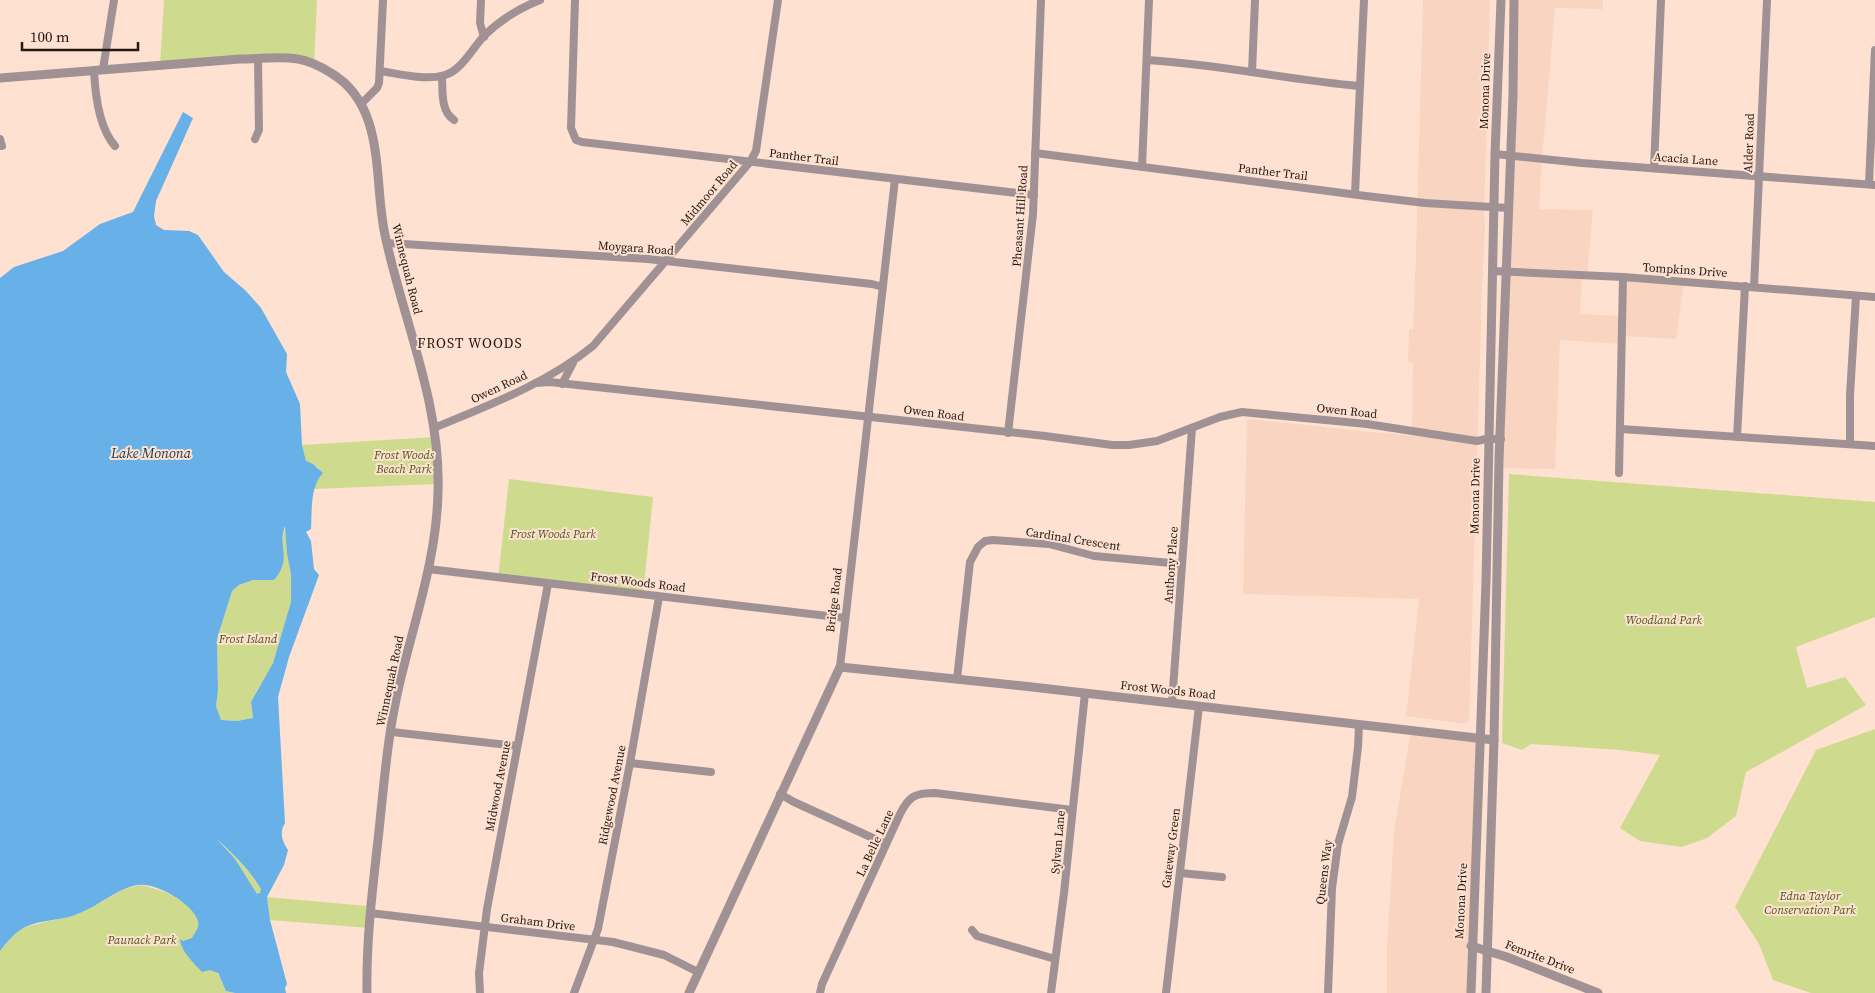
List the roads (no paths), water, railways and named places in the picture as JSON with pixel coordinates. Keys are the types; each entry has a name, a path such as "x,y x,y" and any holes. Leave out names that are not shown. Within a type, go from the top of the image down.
{"street":[{"path":"114,0 94,85 104,132 114,146"},
{"path":"361,104 377,88 379,83 382,0"},
{"path":"481,0 480,23 484,37"},
{"path":"380,70 423,76 442,76 448,74 503,20 540,0"},
{"name":"Panther Trail","path":"575,0 570,118 571,128 576,140 593,145 1034,195"},
{"name":"Midmoor Road","path":"536,383 574,361 593,346 750,162 756,151 778,0"},
{"name":"Pheasant Hill Road","path":"1008,433 1033,214 1041,0"},
{"path":"1142,167 1149,0"},
{"path":"1252,72 1255,0"},
{"path":"1354,194 1364,0"},
{"name":"Monona Drive","path":"1471,993 1501,0"},
{"name":"Monona Drive","path":"1486,993 1514,0"},
{"path":"1654,168 1661,0"},
{"name":"Alder Road","path":"1754,287 1767,0"},
{"path":"1872,185 1875,50"},
{"name":"Winnequah Road","path":"0,78 276,57 314,63 346,83 361,104 371,130 387,243 430,403 434,428 438,492 434,539 428,569 398,687 370,913 367,993"},
{"path":"255,139 260,130 258,58"},
{"path":"1147,60 1252,72 1322,83 1360,86"},
{"path":"442,76 445,108 448,115 454,120"},
{"name":"Panther Trail","path":"1035,153 1418,202 1508,208"},
{"name":"Acacia Lane","path":"1495,154 1872,185"},
{"name":"Bridge Road","path":"689,993 840,667 895,179"},
{"name":"Moygara Road","path":"387,243 664,261 872,284 883,287"},
{"name":"Tompkins Drive","path":"1493,271 1623,277 1875,297"},
{"path":"1619,473 1623,277"},
{"path":"1737,437 1745,286"},
{"path":"1850,444 1856,296"},
{"name":"Midmoor Road","path":"562,384 574,361"},
{"name":"Owen Road","path":"434,428 536,383 562,384 868,416 1112,445 1157,441 1220,417 1242,412 1334,420 1436,434 1501,439"},
{"name":"Anthony Place","path":"1172,703 1192,428"},
{"path":"1621,429 1875,446"},
{"name":"Cardinal Crescent","path":"958,679 969,568 978,546 985,541 1049,544 1094,556 1182,564"},
{"name":"Frost Woods Road","path":"428,569 845,618"},
{"name":"Midwood Avenue","path":"480,993 479,973 484,926 548,584"},
{"name":"Ridgewood Avenue","path":"574,993 595,940 630,763 659,597"},
{"name":"Frost Woods Road","path":"840,667 1494,740"},
{"name":"Sylvan Lane","path":"1052,993 1085,693"},
{"name":"Gateway Green","path":"1166,993 1199,706"},
{"name":"Queens Way","path":"1328,993 1332,888 1338,844 1352,797 1359,726"},
{"path":"392,732 517,746"},
{"path":"630,763 711,772"},
{"name":"La Belle Lane","path":"820,993 822,984 906,802 919,794 935,793 1072,810"},
{"path":"780,794 886,844"},
{"path":"1180,873 1222,877"},
{"name":"Graham Drive","path":"370,913 595,940 656,953 698,972"},
{"path":"972,930 977,936 1055,959"},
{"name":"Femrite Drive","path":"1471,946 1598,993"}],"water":[{"name":"Lake Monona","path":"183,112 193,118 156,201 154,216 156,225 164,230 189,231 198,235 224,272 246,291 261,308 287,354 286,372 300,404 302,445 306,461 313,464 323,473 314,492 311,529 306,532 311,541 314,569 319,575 289,657 278,697 285,823 282,834 288,850 284,865 267,897 270,920 287,984 285,988 286,993 235,993 226,991 218,973 210,970 202,972 188,957 181,944 180,939 183,941 192,938 198,928 198,921 189,907 164,891 146,885 131,886 73,916 25,927 14,935 0,951 0,278 14,267 63,251 100,224 133,212","holes":["285,526 291,574 291,602 273,663 251,702 253,718 237,721 221,720 216,706 218,691 217,639 232,591 239,585 253,580 274,580 283,565 283,533","216,838 251,875 261,889 260,893 257,894 235,859"]}],"district":[{"name":"FROST WOODS","path":"470,343"}],"park label":[{"name":"Frost Woods Beach Park","path":"404,462"},
{"name":"Frost Woods Park","path":"553,534"},
{"name":"Woodland Park","path":"1664,620"},
{"name":"Frost Island","path":"248,639"},
{"name":"Edna Taylor Conservation Park","path":"1810,903"},
{"name":"Paunack Park","path":"142,940"}]}
